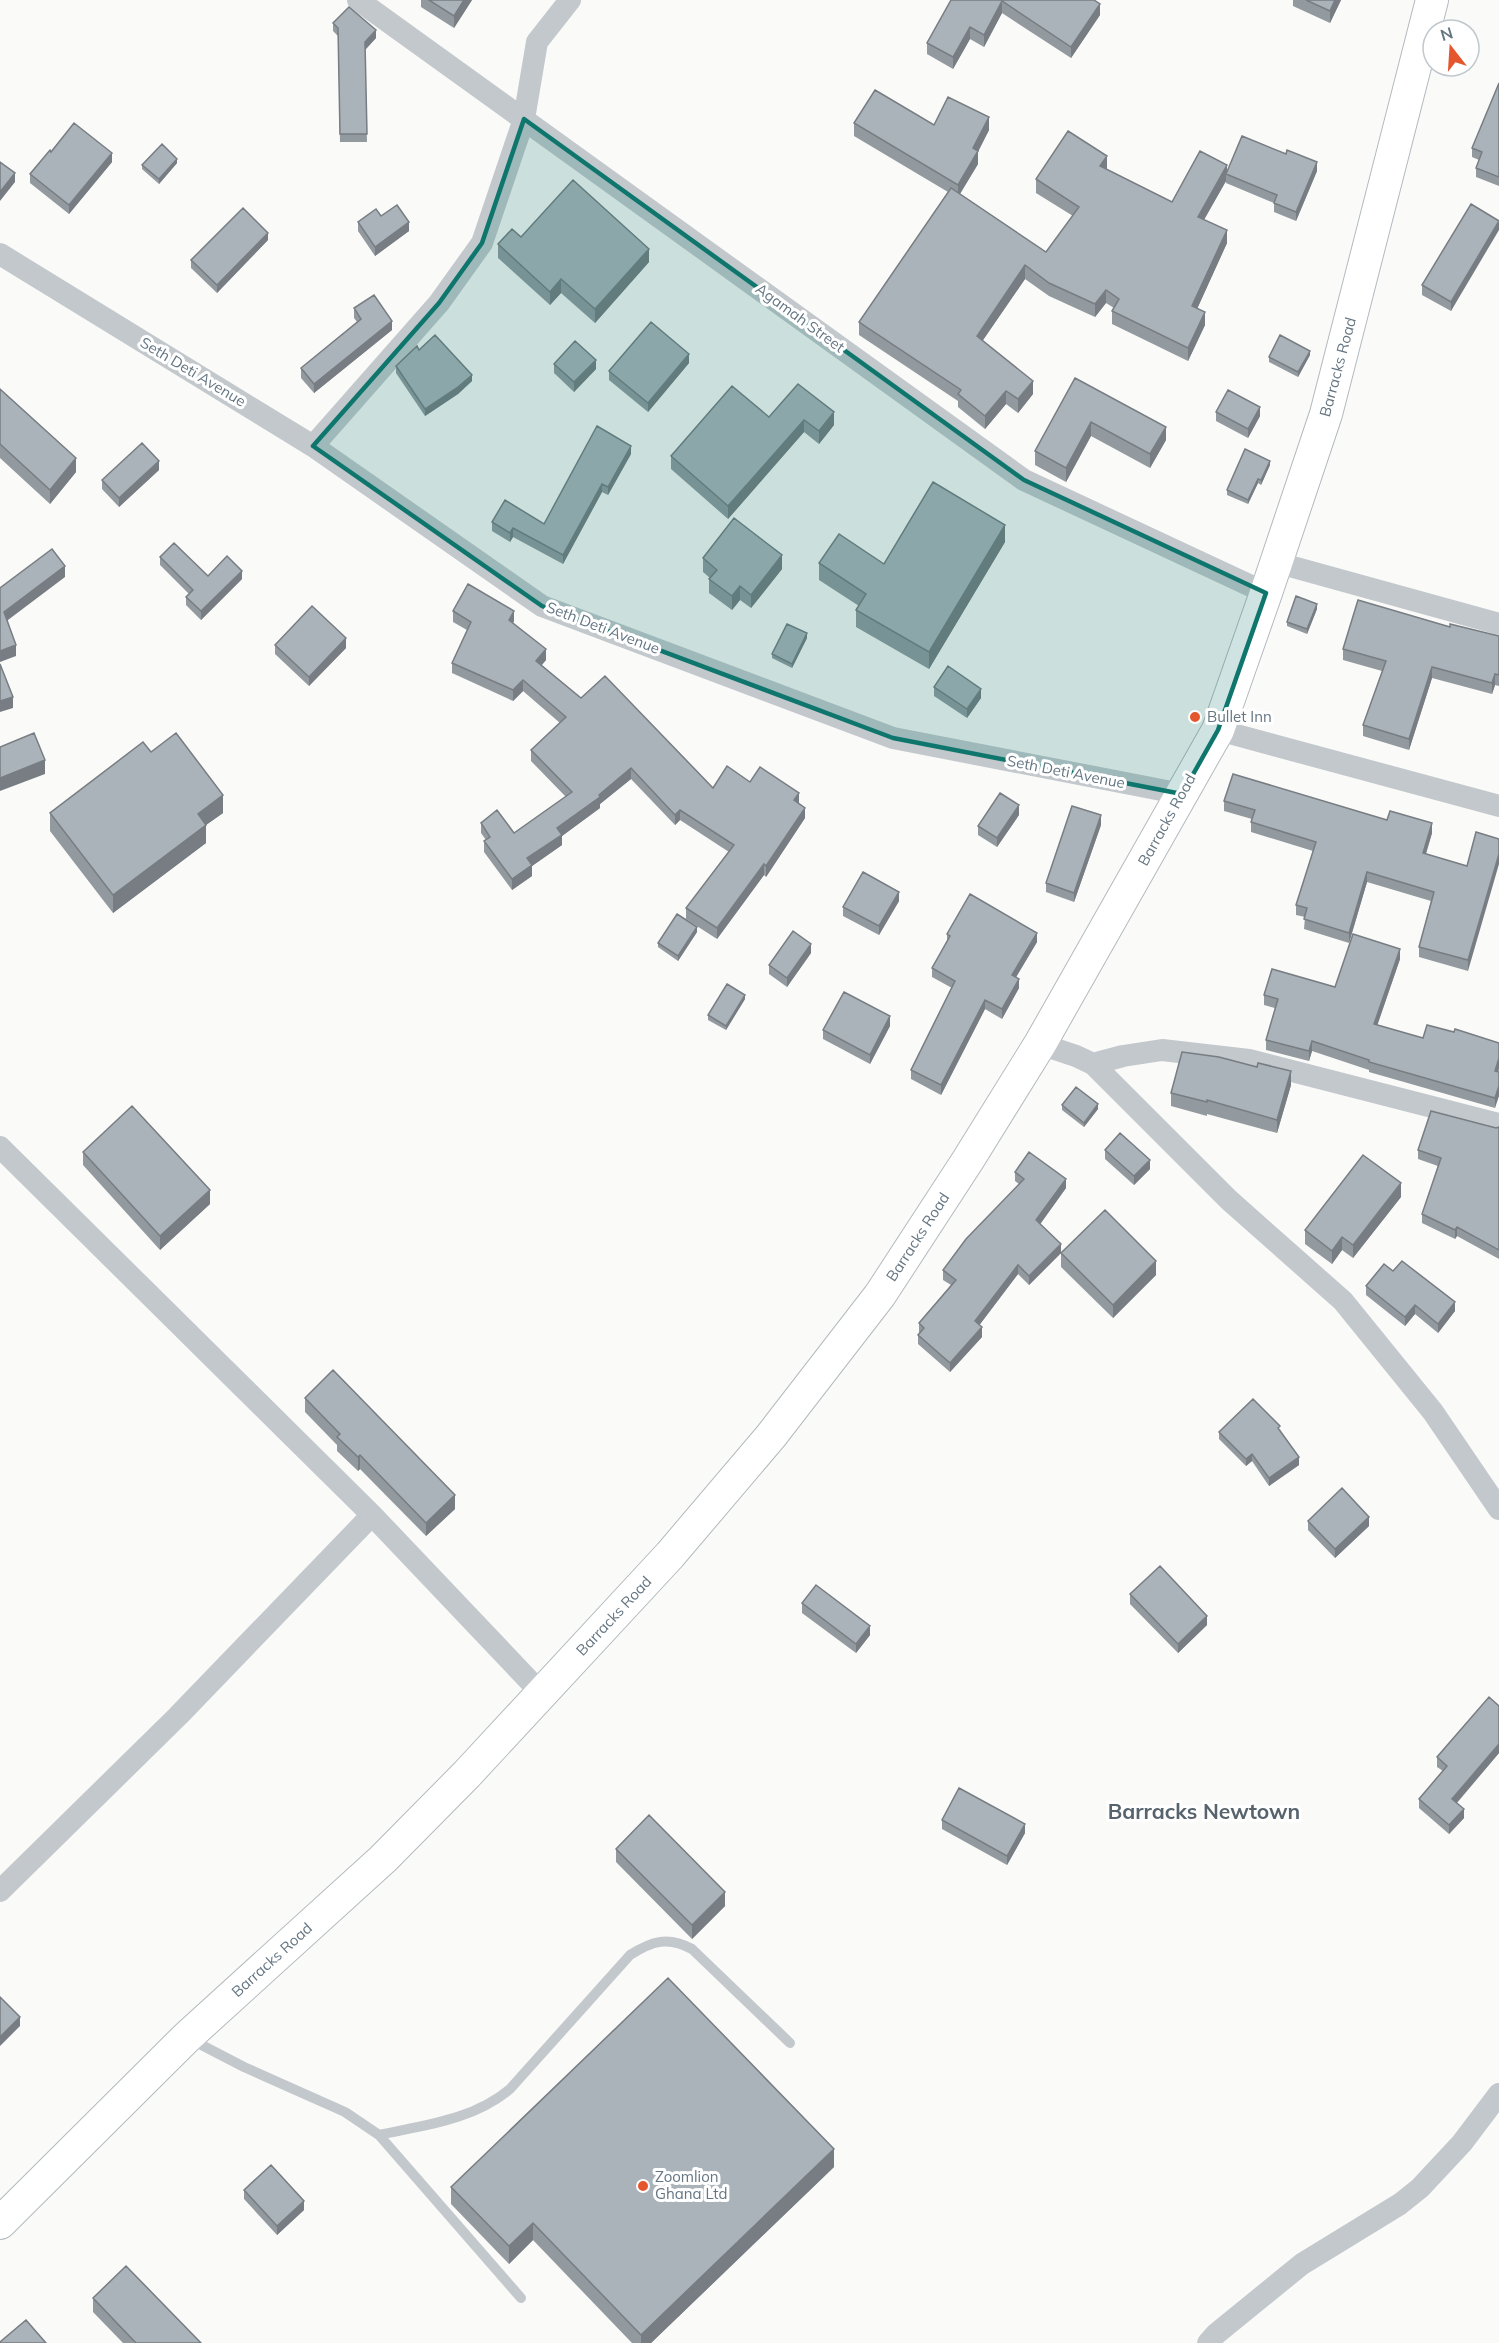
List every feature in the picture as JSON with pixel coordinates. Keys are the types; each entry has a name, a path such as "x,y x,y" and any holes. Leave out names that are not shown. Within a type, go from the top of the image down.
{"street":[{"name":"Agamah Street","path":"358,0 1024,480 1266,593"},
{"path":"313,446 439,303 482,243 524,119 537,42 570,0"},
{"name":"Barracks Road","path":"0,2223 187,2037 382,1859 467,1774 670,1555 746,1466 880,1295 968,1160 1040,1044 1218,730 1326,414 1432,0"},
{"name":"Seth Deti Avenue","path":"0,254 313,446 542,606 893,738 1182,794"},
{"path":"1275,562 1499,624"},
{"path":"1218,730 1499,806"},
{"path":"1040,1044 1093,1064 1229,1200 1343,1301 1432,1412 1499,1509"},
{"path":"1093,1064 1123,1056 1162,1050 1249,1060 1499,1124"},
{"path":"0,1147 372,1515 542,1694"},
{"path":"0,1891 178,1716 372,1515"},
{"path":"1208,2343 1302,2264 1400,2204 1420,2188 1462,2143 1499,2094"}],"lane":[{"path":"379,2135 458,2118 495,2102 510,2089 630,1955 647,1944 666,1941 681,1942 692,1949 790,2043"},
{"path":"187,2037 244,2067 345,2112 379,2135 521,2298"}],"highlighted area":[{"path":"524,119 1024,480 1266,593 1218,730 1182,794 893,738 542,606 313,446 439,303 482,243"}],"building":[{"path":"429,0 464,0 454,16"},
{"path":"951,0 1094,0 1100,4 1071,47 1002,1 984,35 970,27 953,57 927,43"},
{"path":"1306,0 1335,0 1330,11"},
{"path":"349,7 376,30 365,42 367,134 340,134 338,28 333,23"},
{"path":"1499,83 1499,177 1476,168 1482,152 1472,148"},
{"path":"875,90 934,125 948,97 989,117 973,148 978,151 958,185 854,123"},
{"path":"74,123 112,153 69,205 30,174"},
{"path":"1068,131 1107,156 1100,166 1172,202 1200,151 1227,165 1198,217 1227,230 1192,306 1205,312 1188,348 1112,311 1119,299 1106,290 1095,304 1049,283 1025,265 977,336 1033,381 1018,399 1006,391 985,416 958,394 961,390 859,322 951,188 1046,252 1079,207 1036,179"},
{"path":"1242,136 1286,154 1287,150 1317,162 1296,212 1274,203 1277,195 1226,174"},
{"path":"162,144 177,159 159,179 142,165"},
{"path":"0,162 15,173 0,192"},
{"path":"573,180 649,249 595,309 561,279 550,292 498,244 512,229 521,237"},
{"path":"1471,204 1499,221 1451,302 1422,285"},
{"path":"397,205 409,222 375,247 358,222 376,209 381,216"},
{"path":"243,208 268,233 217,285 191,260"},
{"path":"374,295 392,321 314,384 301,368 361,319 354,308"},
{"path":"651,322 689,354 648,403 609,371"},
{"path":"435,335 472,375 425,409 396,366 417,346 419,350"},
{"path":"1280,335 1310,351 1298,372 1269,357"},
{"path":"575,341 596,360 574,382 554,364"},
{"path":"1075,378 1166,427 1150,454 1091,422 1066,468 1035,451"},
{"path":"798,384 834,412 819,431 804,420 728,506 671,456 732,386 769,417"},
{"path":"0,389 76,458 50,490 0,444"},
{"path":"1228,390 1260,407 1248,429 1216,412"},
{"path":"597,426 631,446 608,487 602,484 563,555 513,528 510,533 492,522 505,500 544,524"},
{"path":"142,443 159,461 119,498 102,480"},
{"path":"1245,449 1270,461 1248,500 1227,490"},
{"path":"933,482 1005,525 929,652 856,610 866,594 819,563 839,534 884,564"},
{"path":"734,518 782,555 751,595 740,586 732,596 709,579 717,570 703,558"},
{"path":"174,543 208,576 227,556 242,571 201,611 186,597 193,590 160,557"},
{"path":"52,549 65,566 4,612 16,645 0,651 0,588"},
{"path":"468,584 514,611 509,620 546,649 536,661 581,698 605,676 713,788 727,766 750,782 760,767 799,793 794,800 805,808 766,866 764,864 717,928 686,908 734,845 680,810 675,815 631,768 599,795 600,797 557,828 562,835 527,858 532,865 512,879 484,841 490,837 481,823 497,810 514,833 572,792 531,750 566,717 523,680 513,690 452,663 471,622 453,611"},
{"path":"1296,596 1317,604 1307,629 1287,622"},
{"path":"1358,600 1450,627 1450,624 1499,636 1499,675 1495,674 1492,683 1432,667 1409,739 1363,725 1386,661 1343,649"},
{"path":"312,606 346,638 309,677 275,645"},
{"path":"787,624 807,633 792,664 772,654"},
{"path":"0,664 13,697 0,701"},
{"path":"948,666 981,689 967,709 934,687"},
{"path":"34,733 45,760 0,778 0,747"},
{"path":"176,733 223,795 198,814 206,825 113,895 50,813 143,742 151,752"},
{"path":"1233,774 1387,820 1390,811 1432,823 1423,853 1467,866 1476,832 1499,839 1499,854 1468,960 1419,947 1434,892 1367,872 1349,933 1304,919 1307,908 1296,905 1316,842 1251,822 1255,810 1224,801"},
{"path":"1000,793 1019,805 997,838 978,826"},
{"path":"1072,806 1101,815 1074,893 1046,883"},
{"path":"863,872 899,892 879,926 843,907"},
{"path":"970,894 1037,933 1012,975 1019,979 1002,1009 985,1000 941,1085 911,1070 955,981 932,968 950,936 947,934"},
{"path":"677,914 697,927 678,956 658,943"},
{"path":"793,931 811,944 787,978 769,965"},
{"path":"1353,934 1400,949 1374,1024 1423,1038 1427,1025 1454,1032 1455,1029 1499,1043 1499,1058 1495,1071 1499,1072 1499,1086 1495,1098 1369,1062 1369,1060 1312,1041 1309,1051 1266,1040 1278,999 1264,995 1272,969 1335,987"},
{"path":"727,984 745,995 726,1026 708,1015"},
{"path":"844,992 890,1016 870,1055 823,1030"},
{"path":"1182,1052 1219,1057 1257,1067 1258,1063 1291,1071 1277,1120 1207,1100 1207,1102 1171,1093"},
{"path":"1076,1087 1098,1104 1084,1123 1062,1105"},
{"path":"132,1106 210,1190 160,1236 83,1152"},
{"path":"1431,1111 1499,1127 1499,1250 1457,1227 1455,1230 1422,1214 1441,1158 1418,1150"},
{"path":"1120,1133 1150,1160 1134,1176 1105,1150"},
{"path":"1029,1152 1066,1179 1036,1220 1061,1244 1029,1276 1018,1265 975,1321 982,1327 950,1363 918,1335 924,1328 919,1323 956,1280 943,1270 966,1239 1024,1179 1015,1172"},
{"path":"1363,1155 1401,1183 1353,1245 1342,1237 1332,1251 1305,1230"},
{"path":"1105,1210 1156,1261 1113,1305 1061,1253"},
{"path":"1402,1261 1455,1302 1438,1324 1415,1305 1405,1317 1366,1286 1384,1264 1393,1271"},
{"path":"333,1370 455,1495 426,1523 360,1455 358,1457 337,1437 340,1434 305,1398"},
{"path":"1253,1399 1280,1426 1278,1428 1299,1457 1269,1478 1252,1454 1246,1459 1219,1432"},
{"path":"1342,1488 1369,1517 1335,1549 1308,1521"},
{"path":"1160,1566 1207,1616 1178,1644 1130,1594"},
{"path":"816,1585 870,1626 856,1644 802,1603"},
{"path":"1489,1697 1499,1706 1499,1744 1452,1799 1464,1809 1449,1825 1419,1799 1447,1766 1437,1757"},
{"path":"959,1788 1025,1824 1007,1856 942,1820"},
{"path":"649,1815 725,1892 692,1925 616,1849"},
{"name":"Zoomlion Ghana Ltd","path":"668,1978 834,2149 641,2335 533,2223 509,2246 451,2187"},
{"path":"0,1997 20,2017 0,2037"},
{"path":"271,2165 304,2201 277,2226 244,2190"},
{"path":"126,2266 201,2343 136,2343 93,2298"},
{"path":"26,2320 46,2343 0,2343 0,2342"}],"place":[{"name":"Bullet Inn","path":"1195,717"},
{"name":"Zoomlion Ghana Ltd","path":"643,2186"}],"district":[{"name":"Barracks Newtown","path":"1204,1812"}]}
